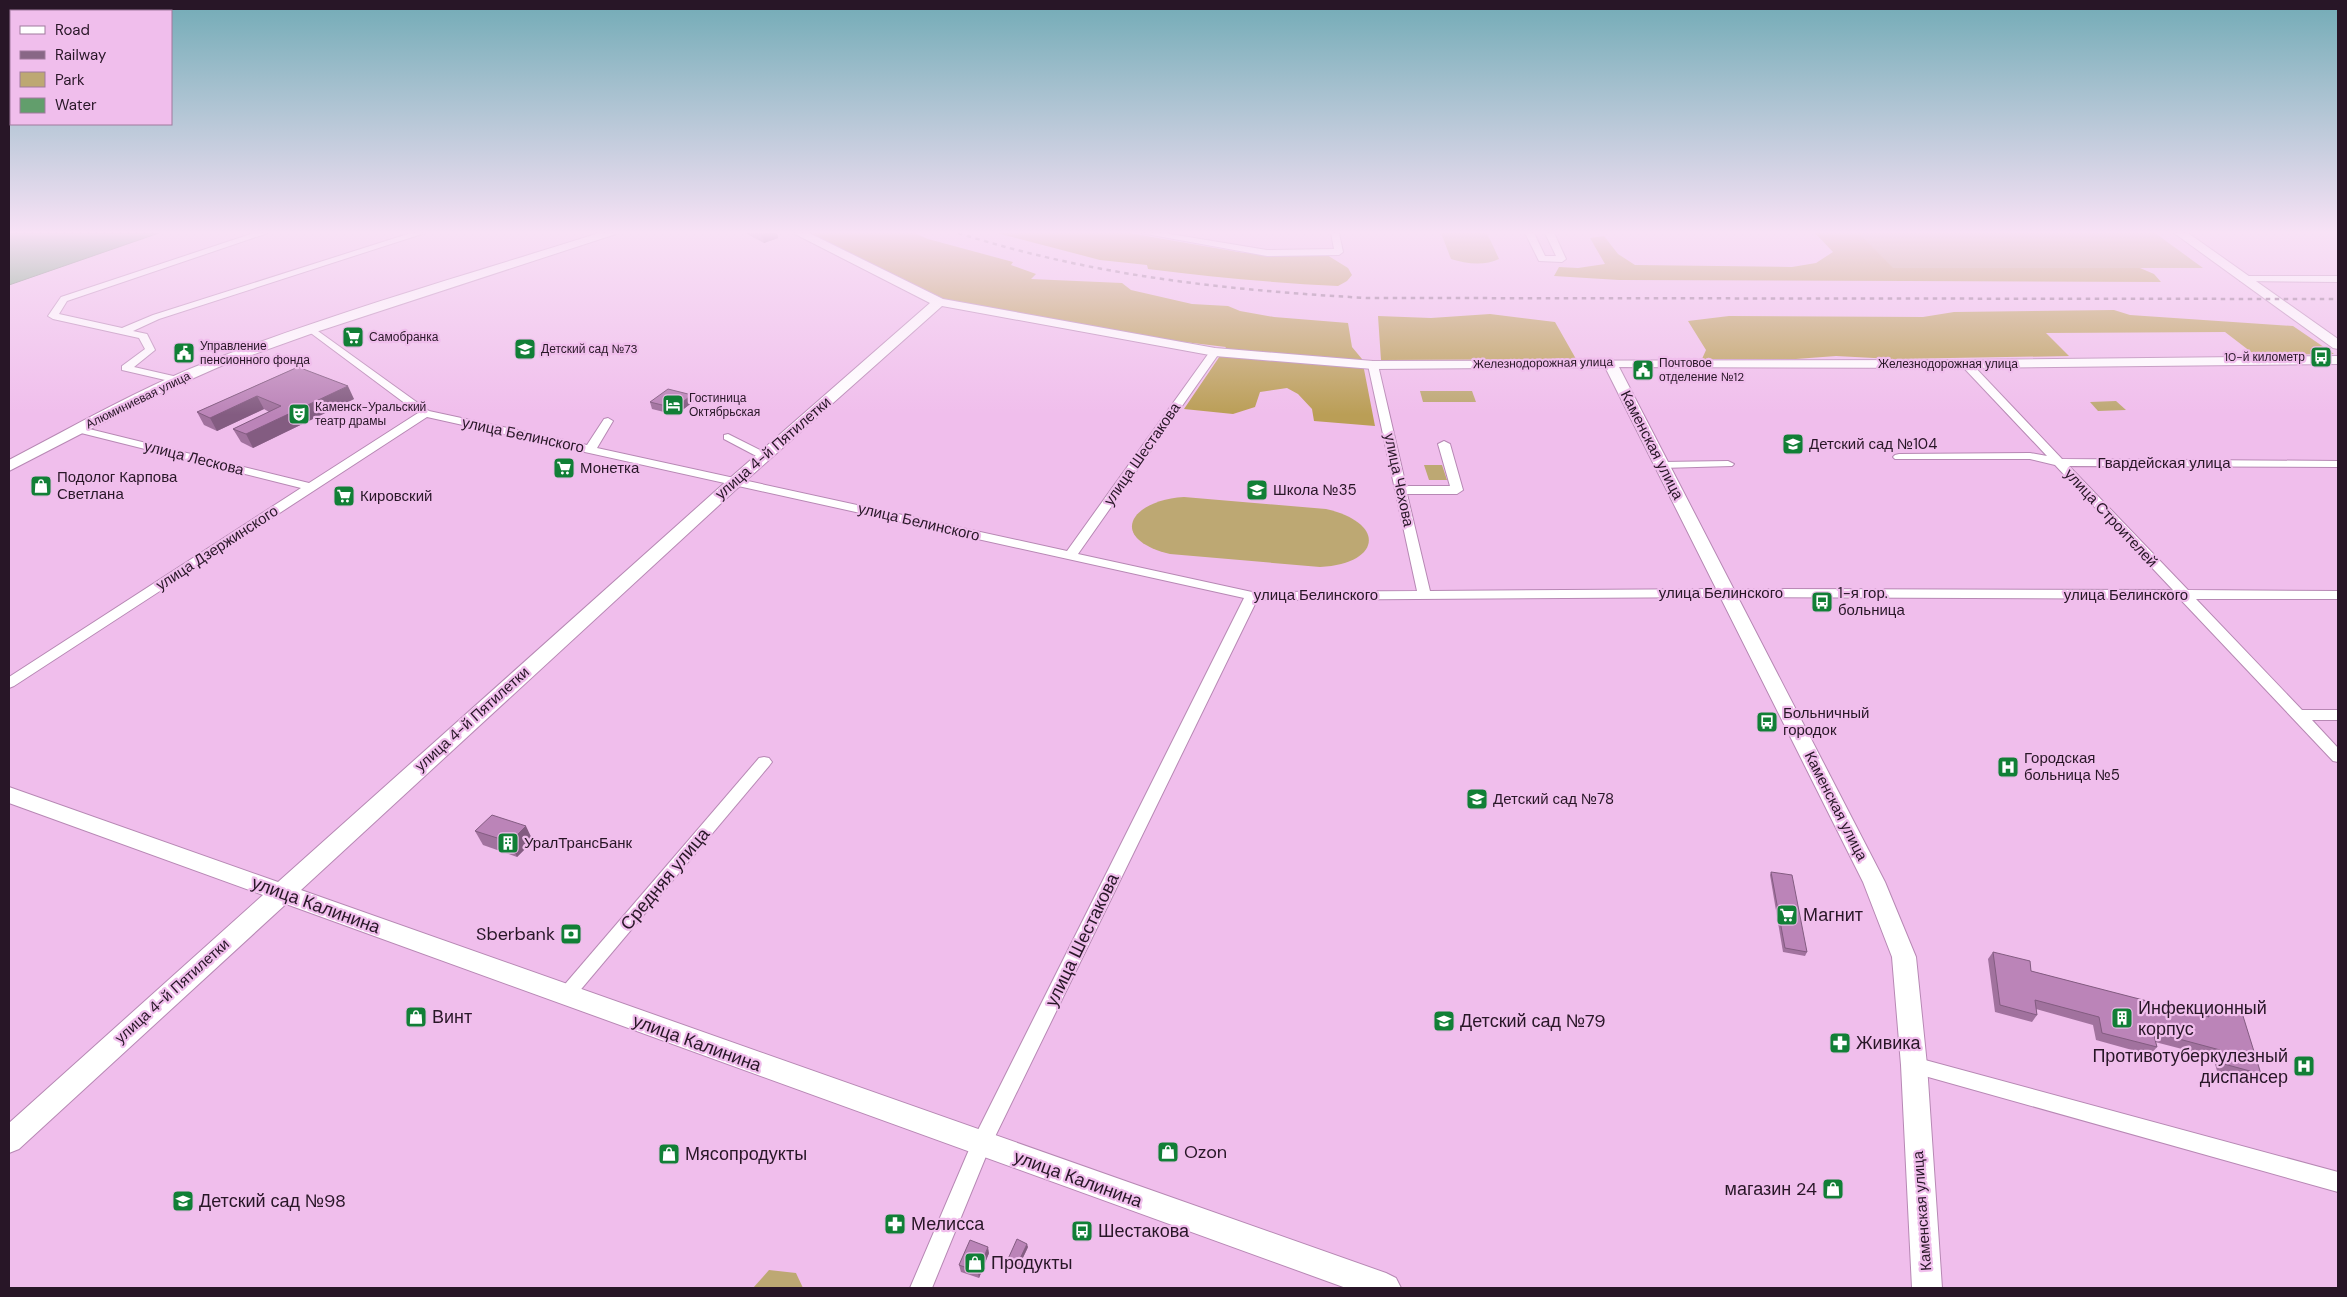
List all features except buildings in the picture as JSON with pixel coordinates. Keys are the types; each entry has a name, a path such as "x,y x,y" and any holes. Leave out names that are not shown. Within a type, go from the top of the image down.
{"street":[{"path":"81,294 64,299 53,316 143,336 150,350 126,368 178,380"},
{"path":"125,331 165,314 231,294"},
{"name":"Алюминиевая улица","path":"9,466 77,429 216,363 311,329 424,294"},
{"name":"Железнодорожная улица","path":"922,294 939,302 1215,352 1373,365 1610,363 1966,364 2338,360"},
{"path":"2265,294 2338,345"},
{"name":"улица 4-й Пятилетки","path":"9,1140 736,481 939,302"},
{"name":"улица Белинского","path":"311,329 424,413 1252,596 1727,593 2338,596"},
{"name":"улица Шестакова","path":"1070,556 1215,352"},
{"name":"Каменская улица","path":"1610,363 1874,882 1901,948 1904,957 1914,1065 1927,1288"},
{"name":"улица Строителей","path":"1966,364 2338,758"},
{"name":"улица Чехова","path":"1373,365 1424,595"},
{"name":"улица Дзержинского","path":"9,683 424,413"},
{"path":"590,449 608,421"},
{"name":"улица Лескова","path":"77,429 311,487"},
{"path":"728,437 764,456"},
{"path":"1401,490 1456,490 1444,444"},
{"name":"Гвардейская улица","path":"1899,457 2030,456 2058,462 2338,464"},
{"path":"1662,465 1728,464"},
{"name":"улица Шестакова","path":"921,1288 981,1145 1252,596"},
{"path":"2297,715 2338,715"},
{"name":"Средняя улица","path":"566,995 764,762"},
{"name":"улица Калинина","path":"9,795 981,1145 1386,1288"},
{"path":"1914,1065 2338,1182"}],"green space":[{"path":"1420,391 1472,391 1476,402 1423,402"},
{"path":"2116,401 2126,410 2098,411 2090,402"},
{"path":"1424,465 1442,465 1447,480 1429,480"},
{"path":"1184,497 1326,509 1346,515 1359,524 1367,533 1369,542 1365,551 1355,559 1340,564 1320,567 1170,554 1150,547 1138,539 1132,530 1133,521 1139,512 1150,505"},
{"path":"769,1270 796,1273 803,1288 753,1288"}],"shaded area":[{"path":"929,294 1146,294 1192,304 1228,306 1240,311 1274,317 1348,323 1352,347 1362,359 1375,426 1314,421 1312,409 1298,394 1287,388 1260,392 1255,407 1233,414 1184,409 1226,347 1176,341 942,300"},
{"path":"2114,310 2130,315 2293,326 2334,354 2255,355 2225,332 2046,333 2069,356 1893,359 1836,356 1796,359 1702,359 1706,350 1688,321 1729,316 1923,317 1954,312"},
{"path":"1490,314 1555,322 1576,359 1381,360 1378,316 1431,318"}],"railway":[{"path":"1295,294 1367,298 2338,299"}],"place":[{"name":"Самобранка","path":"353,337"},
{"name":"Детский сад №73","path":"525,349"},
{"name":"Управление пенсионного фонда","path":"184,353"},
{"name":"10-й километр","path":"2321,357"},
{"name":"Почтовое отделение №12","path":"1643,370"},
{"name":"Гостиница Октябрьская","path":"673,405"},
{"name":"Каменск-Уральский театр драмы","path":"299,414"},
{"name":"Детский сад №104","path":"1793,444"},
{"name":"Монетка","path":"564,468"},
{"name":"Подолог Карпова Светлана","path":"41,486"},
{"name":"Школа №35","path":"1257,490"},
{"name":"Кировский","path":"344,496"},
{"name":"1-я гор. больница","path":"1822,602"},
{"name":"Больничный городок","path":"1767,722"},
{"name":"Городская больница №5","path":"2008,767"},
{"name":"Детский сад №78","path":"1477,799"},
{"name":"УралТрансБанк","path":"508,843"},
{"name":"Магнит","path":"1787,915"},
{"name":"Sberbank","path":"571,934"},
{"name":"Винт","path":"416,1017"},
{"name":"Инфекционный корпус","path":"2122,1018"},
{"name":"Детский сад №79","path":"1444,1021"},
{"name":"Живика","path":"1840,1043"},
{"name":"Противотуберкулезный диспансер","path":"2304,1066"},
{"name":"Ozon","path":"1168,1152"},
{"name":"Мясопродукты","path":"669,1154"},
{"name":"магазин 24","path":"1833,1189"},
{"name":"Детский сад №98","path":"183,1201"},
{"name":"Мелисса","path":"895,1224"},
{"name":"Шестакова","path":"1082,1231"},
{"name":"Продукты","path":"975,1263"}]}
